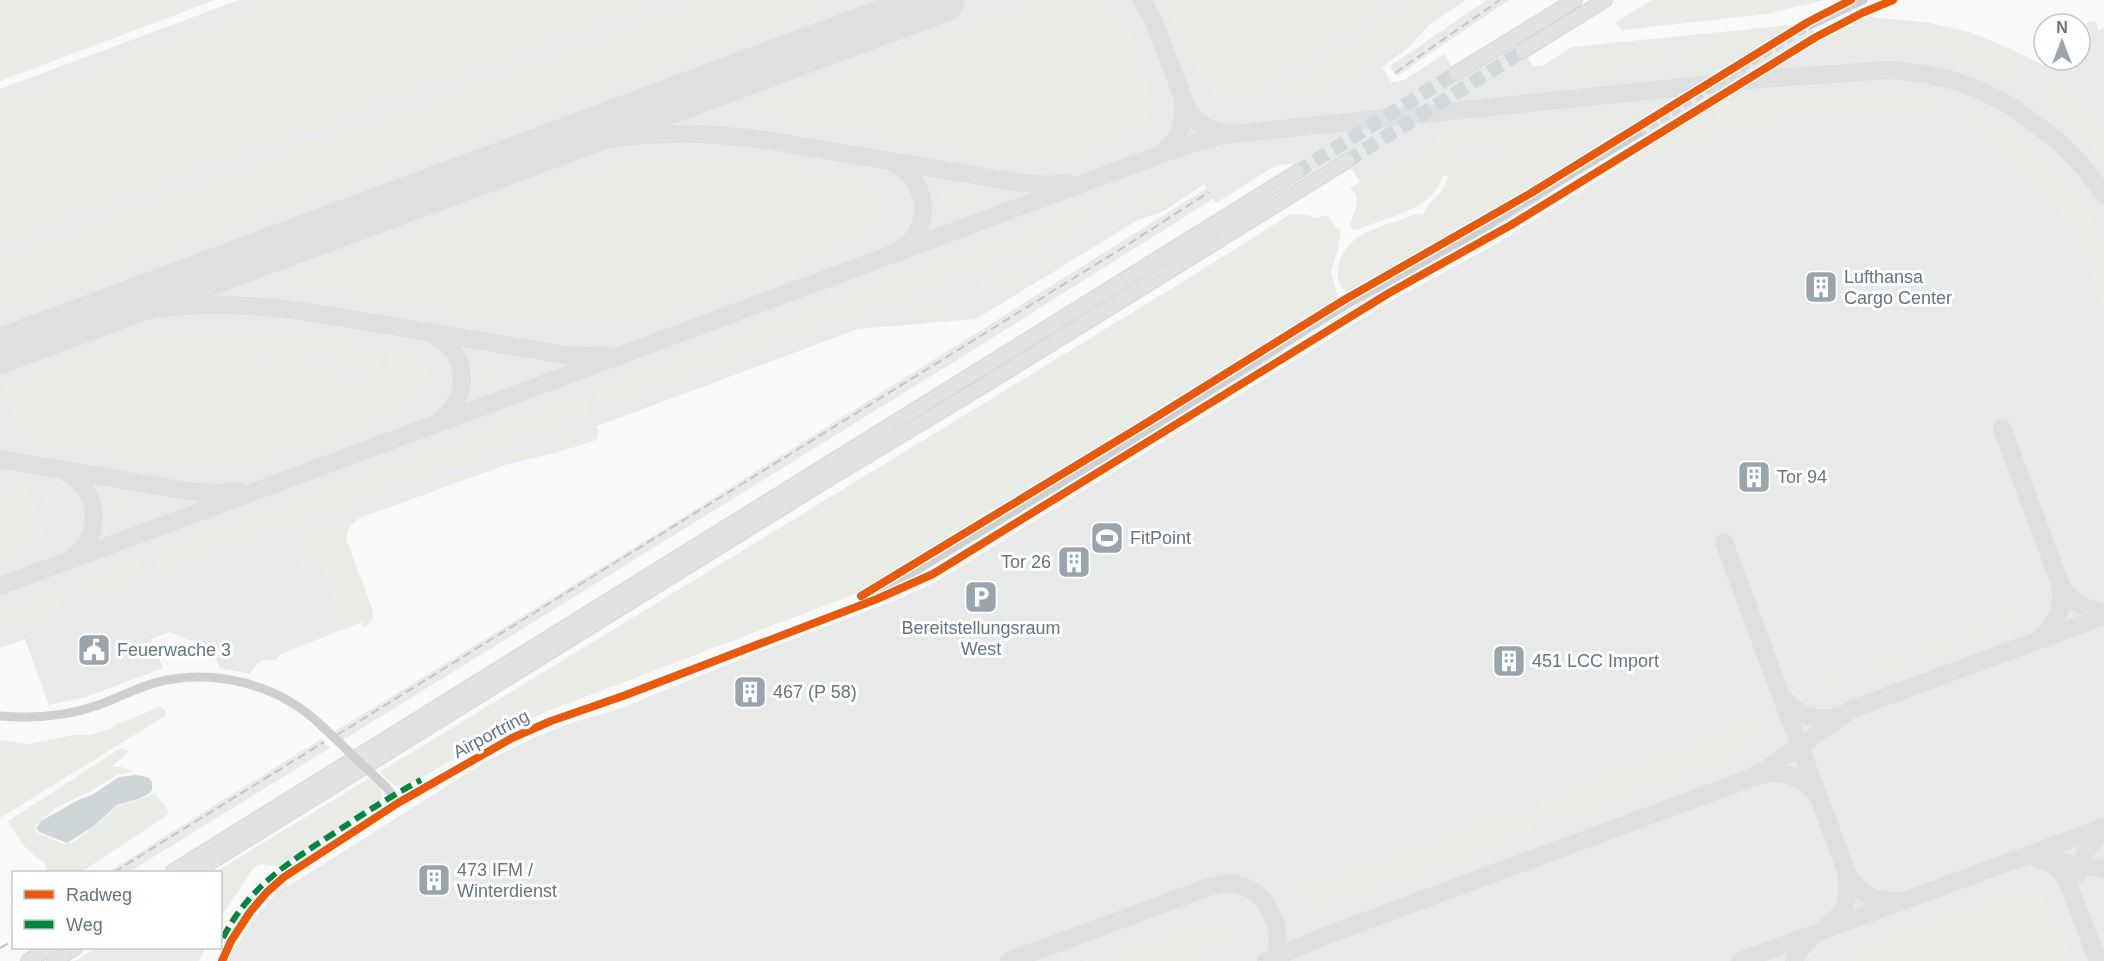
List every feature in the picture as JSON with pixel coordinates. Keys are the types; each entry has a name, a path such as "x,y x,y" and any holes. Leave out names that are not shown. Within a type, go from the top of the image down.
{"highway":[{"path":"1456,73 1575,0"},
{"path":"1523,51 1605,0"},
{"path":"198,871 1347,160"},
{"path":"175,871 1297,172"},
{"path":"28,961 48,949"},
{"path":"54,961 73,949"}],"street":[{"path":"1810,25 1863,0"},
{"path":"1816,37 1893,0"},
{"name":"Airportring","path":"828,617 905,578 1347,304 1484,228 1637,134"},
{"name":"Airportring","path":"222,961 231,941 250,912 276,884 398,803 526,731 877,599 933,574 1389,293 1511,225 1643,144"},
{"path":"0,716 32,717 70,713 93,707 155,683 180,678 211,677 245,682 267,690 303,710 386,787 398,803"}],"shaded area":[{"path":"0,0 215,0 0,81"},
{"path":"239,0 1466,0 1428,26 1409,47 1382,67 1391,82 1404,80 1444,54 1457,75 1468,75 1518,43 1533,66 1542,66 1572,47 1792,25 1805,17 1817,37 1824,38 1872,15 1874,18 1926,22 1969,32 2032,60 2032,72 2092,72 2092,22 2096,21 2098,30 2104,28 2104,961 229,961 233,950 255,917 286,883 289,886 485,762 533,738 574,722 622,708 934,583 1394,299 1489,248 1643,152 1647,147 1635,129 1628,129 1597,148 1398,168 1392,162 1360,182 1345,158 1334,159 1302,179 1292,164 1277,165 1216,203 1213,199 343,740 334,732 653,536 1207,188 1204,184 1162,212 1138,220 976,319 858,329 334,524 369,619 281,654 276,660 263,660 257,663 250,674 220,668 214,655 203,644 170,632 151,639 163,668 86,697 49,705 25,639 0,648 0,89"},
{"path":"272,0 670,0 0,246 0,101"},
{"path":"696,0 856,0 0,318 0,255"},
{"path":"1026,0 1106,0 1115,8 1136,42 1145,68 1151,110 1145,126 1126,139 1099,152 1070,160 1037,163 970,158 719,114"},
{"path":"1164,0 1397,0 1274,82 1243,106 1220,101 1207,86 1180,44"},
{"path":"1409,0 1453,0 1429,18 1402,47 1337,89 1328,91 1328,94 1288,98 1277,94 1278,87"},
{"path":"1487,0 1509,0 1397,76 1390,66"},
{"path":"1652,0 1824,0 1767,14 1622,30 1615,23"},
{"path":"1872,15 1874,18 1920,22 1962,31 2002,45 2032,61 1978,37 1915,22 1869,21 1825,43 1824,38"},
{"path":"1875,23 1918,25 1960,34 2001,49 2032,64 2032,71 2021,75 2018,73 2019,76 2003,82 1944,60 1899,51 1861,50 1795,58 1807,51 1822,48"},
{"path":"1792,25 1747,51 1730,38 1717,34 1577,48 1550,70 1543,72 1542,68 1572,47"},
{"path":"1721,37 1733,44 1737,58 1724,65 1515,87 1526,80 1565,76 1566,59 1578,51 1664,42 1668,52 1680,52 1679,44 1672,44 1673,41"},
{"path":"2053,78 2104,120 2104,164 2066,123 2020,91 2035,85 2037,87 2037,84"},
{"path":"1865,89 1902,90 1950,101 1926,108 1905,118 1862,116 1730,129 1720,125 1714,112 1714,108 1726,101"},
{"path":"1654,108 1622,118 1585,144 1454,157 1436,143 1434,137 1444,130"},
{"path":"1971,109 2028,142 2065,178 2089,211 2104,238 2104,310 2082,253 2062,215 2027,175 2002,155 1980,142 1969,124 1971,123 1968,122"},
{"path":"1703,116 1712,120 1725,132 1743,132 1744,136 1734,140 1731,133 1716,135 1717,142 1705,145 1703,138 1667,149 1665,146 1654,153 1657,158 1630,170 1632,176 1598,189 1599,192 1554,208 1547,223 1489,248 1643,150 1694,119 1703,118"},
{"path":"1423,144 1432,146 1455,162 1597,148 1570,164 1566,167 1567,169 1475,224 1350,294 1342,287 1338,274 1341,257 1348,246 1368,232 1418,213 1423,215 1443,189 1448,177 1442,176 1430,197 1419,205 1357,230 1352,229 1350,225 1357,205 1356,194 1350,188"},
{"path":"691,153 757,158 859,175 873,180 882,187 887,195 888,213 872,231 846,247 771,281 691,310 637,325 610,329 528,329 258,285 560,173 625,159"},
{"path":"1216,165 1216,169 1163,204 1133,217 976,313 880,323 878,319 950,292 955,306 959,305 963,314 987,305 978,281 1066,248 1137,197"},
{"path":"1151,177 1074,235 1045,249 613,409 603,408 595,399 590,386"},
{"path":"938,187 996,197 941,217"},
{"path":"1551,191 1552,195 1372,298 1314,334 1312,333 1388,285"},
{"path":"1291,214 1316,218 1328,215 1336,228 1341,229 1331,272 1337,294 1336,301 871,588 548,711 507,730 407,785 395,785 380,772 1184,281"},
{"path":"224,324 287,327 383,343 385,345 383,358 379,368 372,372 258,353 249,354 21,439 3,390 3,380 119,338 158,330"},
{"path":"389,344 412,352 426,363 429,378 423,392 402,408 356,433 295,456 234,467 182,468 129,463 26,445 32,438 251,357 367,376 376,375 385,367"},
{"path":"1281,349 1284,353 1058,492"},
{"path":"477,359 535,368 480,388"},
{"path":"584,388 590,409 583,420 159,578 152,552 157,546"},
{"path":"594,424 599,430 594,441 508,464 354,522 349,527 347,541 373,611 372,621 364,627 362,622 344,629 319,562 301,568 290,540 164,588 162,584"},
{"path":"19,481 27,483 46,536 0,563 0,493 15,487"},
{"path":"39,488 51,495 58,504 59,516 54,529"},
{"path":"108,496 166,505 111,525"},
{"path":"132,556 143,566 142,576 133,586 120,594 104,598 90,597 81,590 80,575"},
{"path":"55,584 63,596 63,601 53,617 0,638 0,605"},
{"path":"2030,603 2012,623 1945,654 1884,676 1832,687 1816,686 1814,679 1850,669"},
{"path":"160,707 166,710 165,716 0,818 0,740 29,744 74,735 89,735 110,729"},
{"path":"1759,713 1757,737 1749,747 1730,762 1547,831 1539,806 1546,794"},
{"path":"321,739 330,748 131,871 110,871"},
{"path":"121,748 129,751 111,767 122,767 133,772 119,774 57,807 34,826 37,833 64,844 73,842 116,807 155,794 169,814 83,871 47,871 45,863 23,844 8,821"},
{"path":"136,775 148,777 152,782 152,790 147,795 117,805 94,826 67,843 39,832 36,828 41,821 80,799 92,795 119,777"},
{"path":"370,778 381,789 382,799 280,867 261,864 254,867 222,915 222,871 217,871"},
{"path":"1512,805 1524,807 1536,835 1334,908 1317,910 1303,903 1292,884 1319,873 1325,876 1339,874 1338,871"},
{"path":"2026,889 2035,892 2051,908 2074,961 1831,961 1865,941 1999,892"},
{"path":"1215,915 1233,921 1237,932 1224,946 1200,961 1081,961 1189,921 1190,923"},
{"path":"94,949 205,949 199,961 75,961"}],"taxiway":[{"path":"1142,0 1152,17 1189,113 1206,127 1226,133"},
{"path":"0,586 1186,145 1223,135 1761,79 1890,70 1925,74 1955,81 1980,90 2011,106 2058,141 2086,170 2104,195"},
{"path":"1163,152 1180,130 1183,102"},
{"path":"438,188 511,161 556,148 608,139 660,134 713,135 766,140 1014,182 1047,185 1066,183"},
{"path":"895,164 914,182 923,205 919,229 912,240 901,249"},
{"path":"49,332 143,311 182,306 225,305 320,314 573,356 604,355"},
{"path":"432,334 453,351 462,373 462,386 458,398 452,409 442,419"},
{"path":"2002,428 2060,583 2061,599 2058,614 2051,627 2040,638"},
{"path":"0,459 187,491 220,493 238,491"},
{"path":"66,472 86,490 94,513 89,537 72,558"},
{"path":"1724,542 1848,876 1860,889 1872,897 1886,901 1904,901"},
{"path":"2060,583 2078,604 2104,612"},
{"path":"1266,961 1325,936 1748,779 1767,769 1852,709 2104,616"},
{"path":"1783,697 1795,709 1809,716 1825,719 1841,715"},
{"path":"1759,776 1775,773 1790,776 1804,783 1816,795"},
{"path":"1740,961 2104,827"},
{"path":"2077,875 2087,849 2104,831"},
{"path":"2038,859 2054,865 2066,878 2098,961"},
{"path":"2046,860 2104,869"},
{"path":"1794,961 1801,948 1830,924 1845,906 1848,892 1846,874"},
{"path":"1009,961 1206,888 1228,884 1248,888 1256,893 1269,909 1278,935 1274,961"}],"runway":[{"path":"0,351 942,0"}],"tunnel":[{"path":"1637,134 1810,25"},
{"path":"1643,144 1816,37"},
{"path":"1347,161 1523,51"},
{"path":"1297,172 1456,73"}],"railway":[{"path":"1395,73 1500,0"},
{"path":"337,735 1209,192"},
{"path":"116,871 324,742"},
{"path":"0,948 12,941"}],"marked path":[{"path":"223,938 233,920 258,889 288,864 359,817 421,780"}],"cycle path":[{"path":"861,596 1344,300 1531,193 1808,22 1851,0"},
{"path":"222,961 231,941 250,912 267,892 284,877 398,803 512,738 551,721 623,696 877,599 933,574 1389,293 1511,225 1816,37 1893,0"}],"place":[{"name":"Lufthansa Cargo Center","path":"1821,287"},
{"name":"Tor 94","path":"1754,477"},
{"name":"FitPoint","path":"1107,538"},
{"name":"Tor 26","path":"1074,562"},
{"name":"Bereitstellungsraum West","path":"981,597"},
{"name":"Feuerwache 3","path":"94,650"},
{"name":"451 LCC Import","path":"1509,661"},
{"name":"467 (P 58)","path":"750,692"},
{"name":"473 IFM / Winterdienst","path":"434,880"}]}
